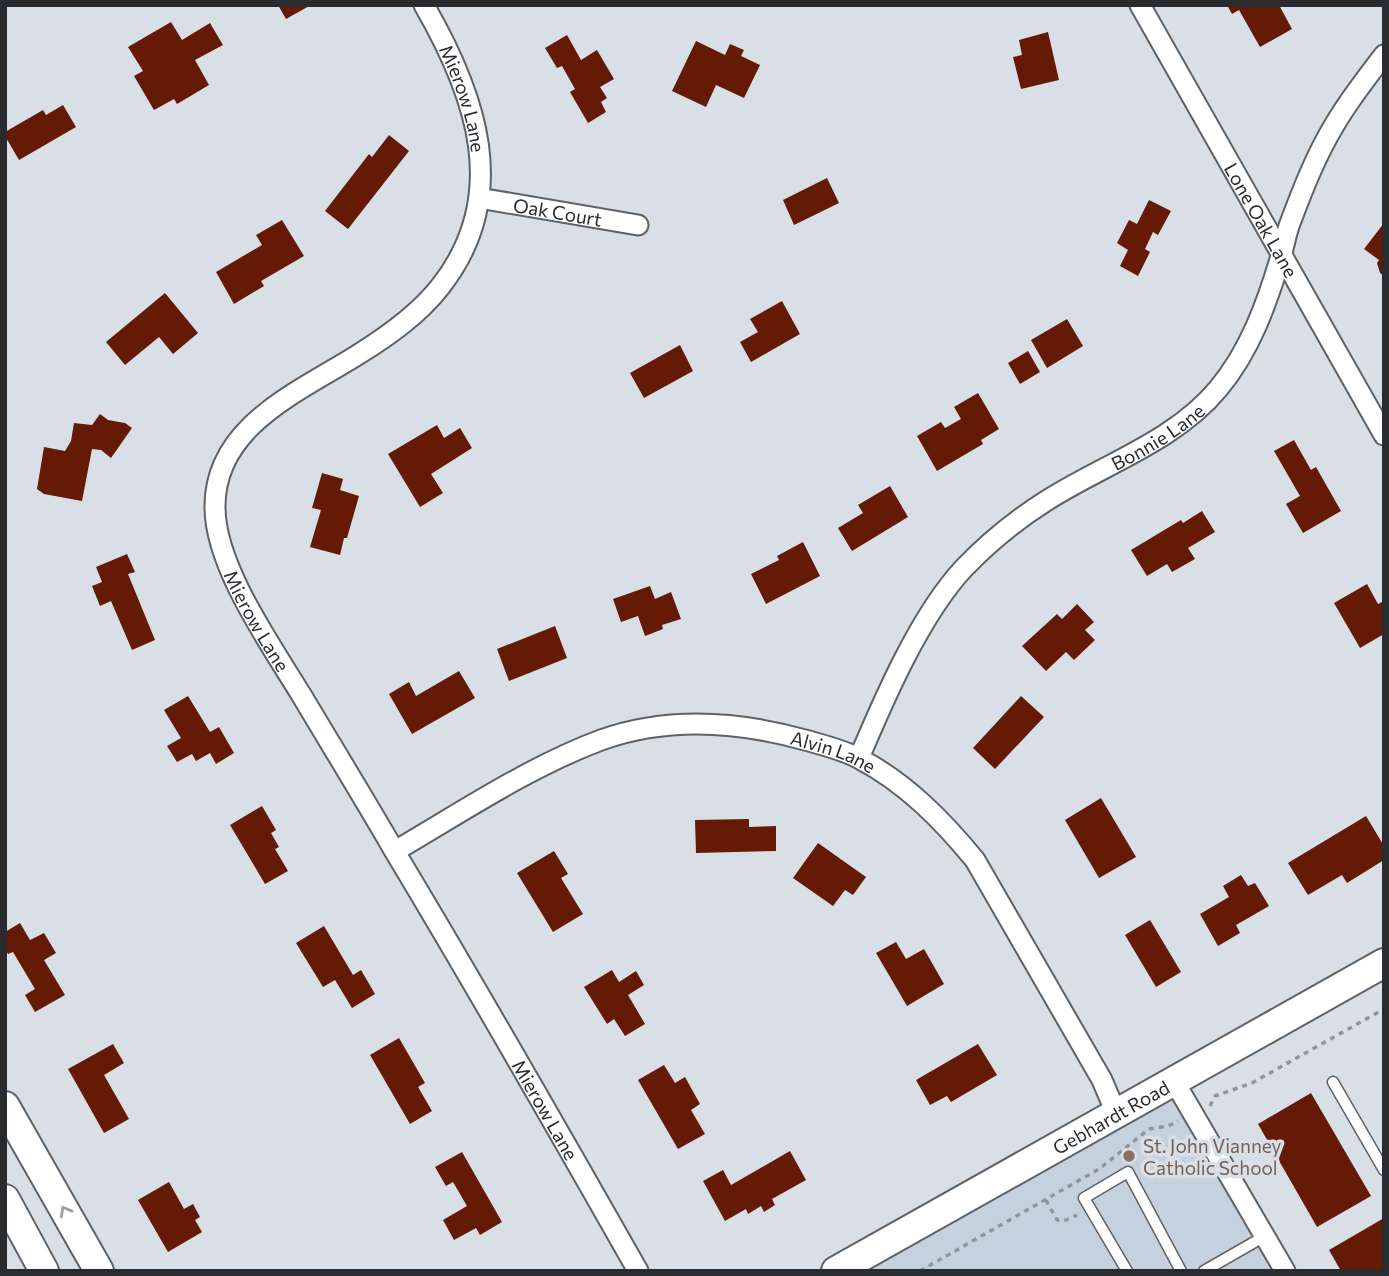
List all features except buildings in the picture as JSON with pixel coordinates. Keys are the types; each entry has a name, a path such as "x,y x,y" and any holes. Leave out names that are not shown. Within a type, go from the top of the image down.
{"street":[{"name":"Mierow Lane","path":"424,5 457,66 473,111 480,145 479,198 472,227 460,256 441,286 420,310 395,331 276,405 244,431 220,476 215,503 218,537 224,559 265,635 395,851 638,1271"},
{"name":"Lone Oak Lane","path":"1140,5 1384,435"},
{"name":"Bonnie Lane","path":"859,758 917,636 938,601 962,570 986,547 1046,500 1161,437 1196,413 1237,366 1266,304 1289,227 1317,157 1335,123 1384,55"},
{"name":"Oak Court","path":"479,198 638,225"},
{"name":"Alvin Lane","path":"395,851 565,755 639,729 670,724 751,726 827,746 859,758 912,794 946,826 975,860 1095,1068 1116,1113"},
{"name":"Gebhardt Road","path":"836,1271 1384,963"},
{"path":"1174,1081 1285,1271"},
{"path":"5,1106 99,1271"},
{"path":"5,1199 44,1271"}],"lane":[{"path":"1334,1082 1384,1170"},
{"path":"1127,1271 1084,1198 1128,1172 1181,1271"},
{"path":"1205,1271 1265,1236"}],"path":[{"path":"920,1271 1099,1169 1149,1129 1168,1126 1195,1114 1210,1106 1215,1096 1252,1083 1384,1009"},
{"path":"1046,1200 1057,1220 1066,1220 1090,1208"}],"shaded area":[{"name":"St. John Vianney Catholic School","path":"1174,1081 1285,1271 836,1271"}],"place":[{"name":"St. John Vianney Catholic School","path":"1129,1156"}]}
